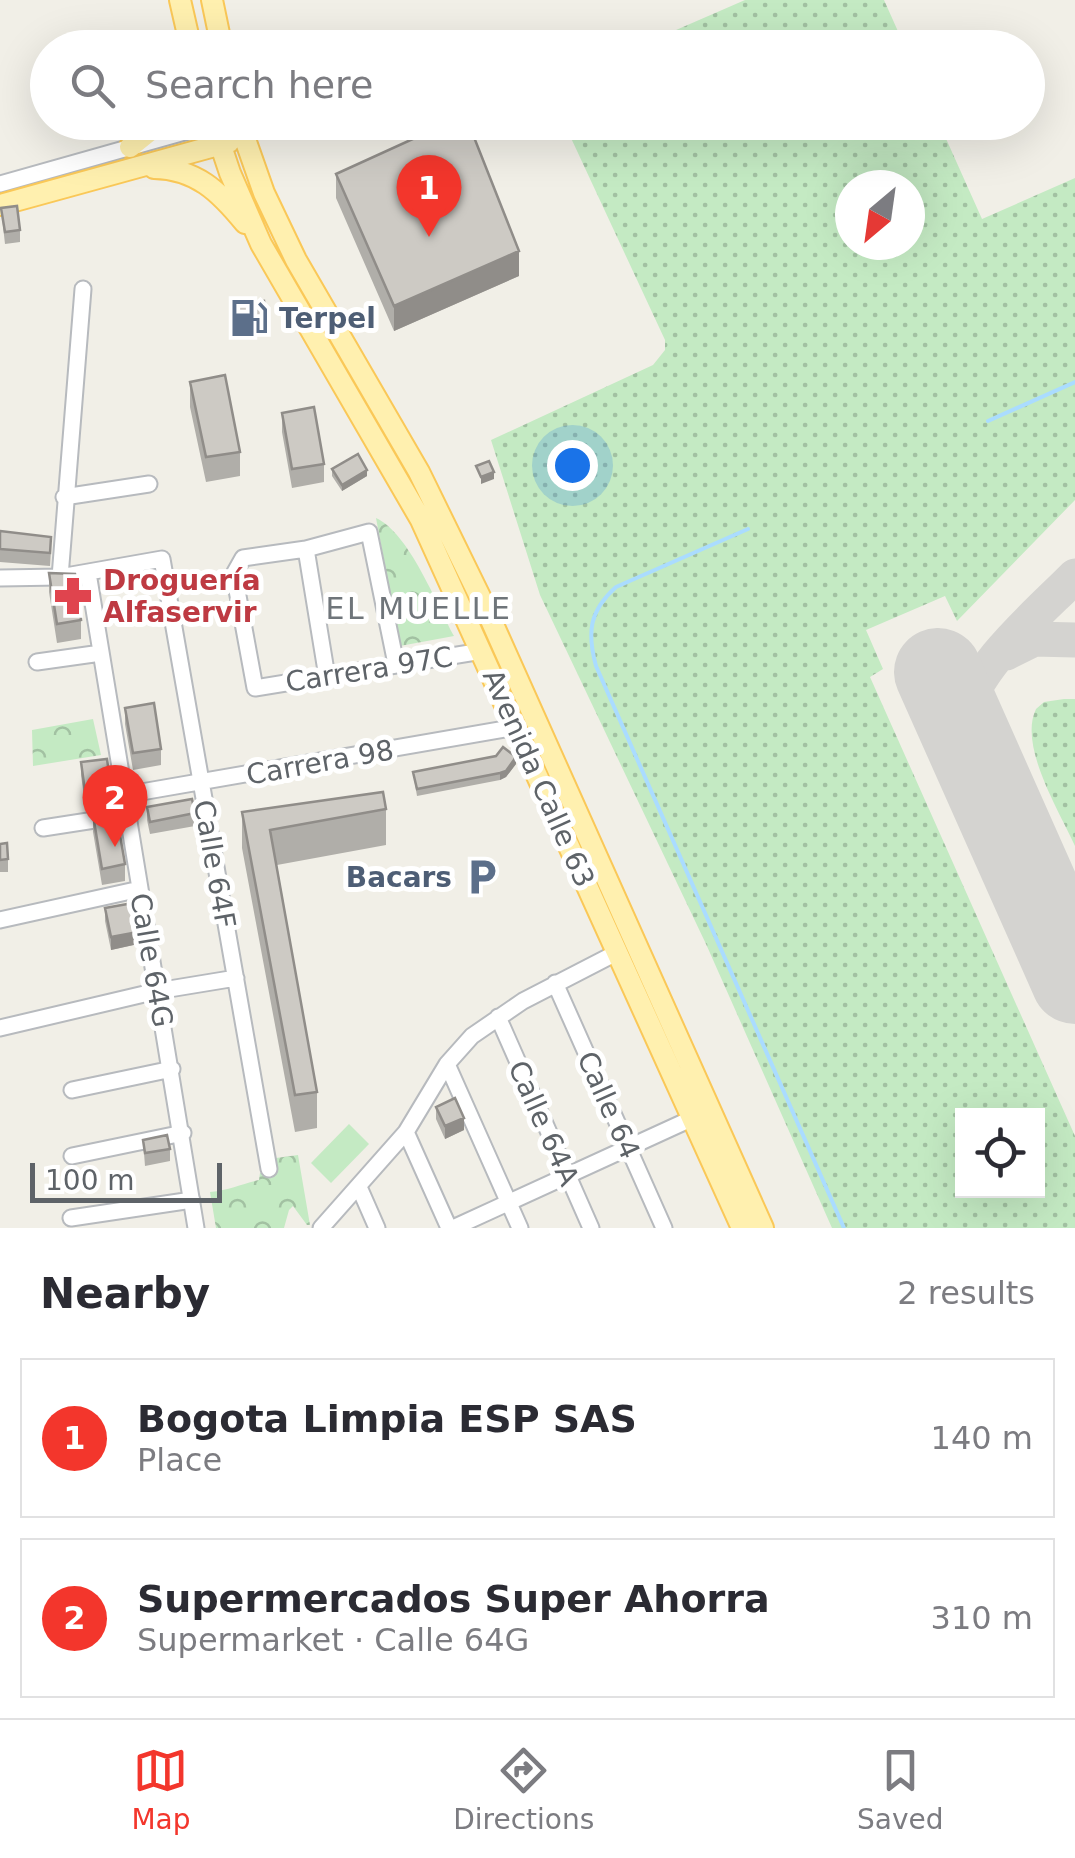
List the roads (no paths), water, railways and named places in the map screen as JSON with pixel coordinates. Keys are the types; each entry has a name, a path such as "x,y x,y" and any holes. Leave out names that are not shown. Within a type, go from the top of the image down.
{"main road":[{"path":"180,0 182,30"},
{"path":"180,0 187,30"},
{"path":"212,0 218,30"},
{"path":"130,147 139,140"},
{"path":"0,206 139,168 194,140"},
{"name":"Avenida Calle 63","path":"222,140 262,244 401,481 482,651 742,1228"},
{"name":"Avenida Calle 63","path":"245,140 264,193 309,286 419,472 449,532 763,1228"},
{"path":"139,168 178,170 202,180 222,195 262,244"}],"street":[{"path":"0,184 162,140"},
{"path":"60,577 82,288"},
{"path":"64,497 149,484"},
{"path":"327,677 306,549 369,532 396,664"},
{"name":"Carrera 97C","path":"306,549 243,558 234,574 255,688 482,651"},
{"name":"Calle 64F","path":"88,573 162,559 269,1169"},
{"path":"0,578 88,573"},
{"name":"Calle 64G","path":"88,573 196,1228"},
{"path":"37,662 101,654"},
{"name":"Carrera 98","path":"124,794 516,728"},
{"path":"43,828 128,815"},
{"path":"0,920 140,889"},
{"path":"321,1228 406,1132 447,1064 472,1036 555,983 618,952"},
{"path":"0,1028 157,991 236,978"},
{"name":"Calle 64","path":"555,983 664,1228"},
{"name":"Calle 64A","path":"498,1017 591,1228"},
{"path":"447,1064 520,1228"},
{"path":"72,1090 172,1069"},
{"path":"406,1132 451,1228 693,1118"},
{"path":"72,1156 182,1133"},
{"path":"359,1187 377,1228"},
{"path":"71,1218 192,1200"}],"waterway":[{"path":"988,421 1075,382"},
{"path":"748,529 616,587 595,614 592,643 596,666 844,1228"}],"place":[{"name":"Bogota Limpia ESP SAS","path":"429,237"},
{"name":"Terpel","path":"249,318"},
{"name":"Droguería Alfaservir","path":"73,596"},
{"name":"Supermercados Super Ahorra","path":"115,847"},
{"name":"Bacars","path":"482,877"}],"district":[{"name":"EL MUELLE","path":"419,609"}]}
